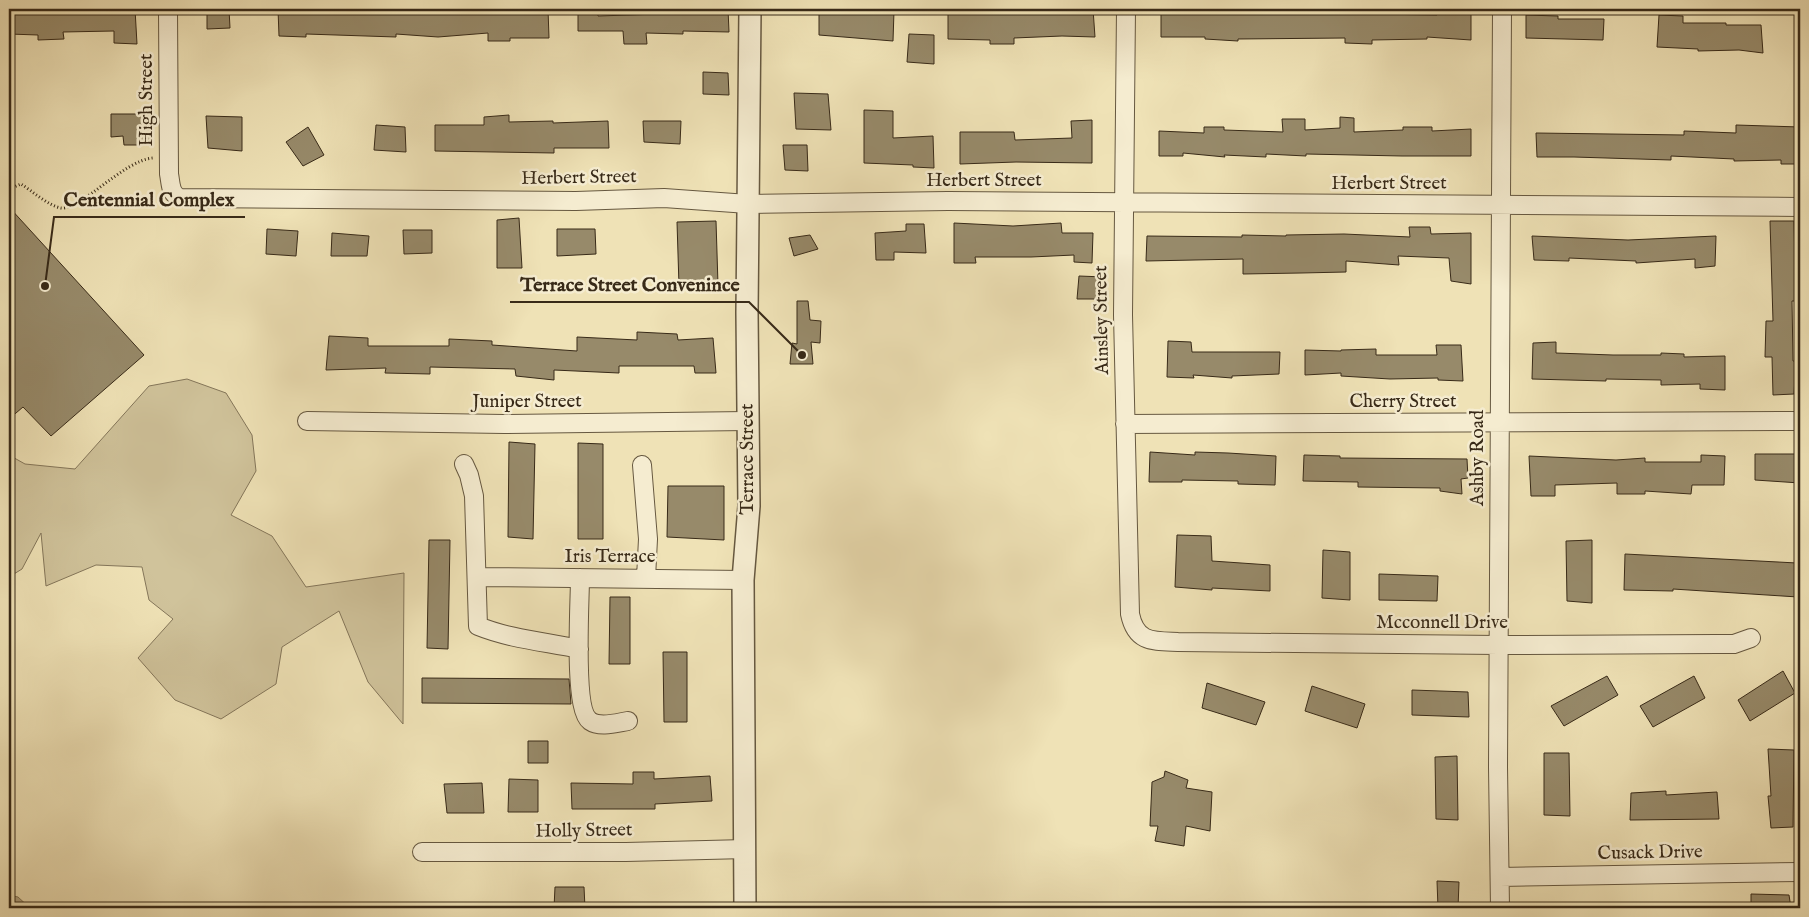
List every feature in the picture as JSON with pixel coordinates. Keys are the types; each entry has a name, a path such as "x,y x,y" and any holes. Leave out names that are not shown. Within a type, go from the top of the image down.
{"street":[{"name":"High Street","path":"168,9 169,158 172,190"},
{"name":"Terrace Street","path":"745,908 743,580 749,506 747,420 750,9"},
{"name":"Ainsley Street","path":"1126,9 1123,314 1130,614 1137,630"},
{"name":"Ashby Road","path":"1500,908 1498,767 1502,9"},
{"name":"Herbert Street","path":"172,190 177,197 188,198 576,201 664,198 748,204 948,201 1123,204 1800,208"},
{"name":"Juniper Street","path":"307,422 504,424 747,420"},
{"name":"Cherry Street","path":"1125,424 1800,421"},
{"path":"464,464 474,496 478,626 490,631 579,649"},
{"path":"642,465 648,539 646,578"},
{"name":"Iris Terrace","path":"477,577 743,580"},
{"path":"580,578 579,649 582,706 588,719 594,723 628,722"},
{"name":"Mcconnell Drive","path":"1137,630 1142,637 1149,641 1168,642 1500,645 1734,644 1751,638"},
{"name":"Holly Street","path":"422,852 617,852 746,849"},
{"name":"Cusack Drive","path":"1500,877 1800,872"}],"path":[{"path":"9,189 21,184 53,205 63,208 79,202 117,174 139,163 150,158 169,158"}],"shaded area":[{"path":"187,379 226,393 252,435 256,471 231,515 272,536 306,587 404,573 403,724 368,682 339,611 282,647 276,684 221,719 175,700 138,658 173,619 149,600 142,567 96,565 46,586 41,533 22,569 9,577 9,455 25,464 75,469 149,386"},
{"path":"9,895 18,897 30,908 9,908"}],"building":[{"path":"9,9 135,9 137,44 114,43 114,31 63,32 64,39 38,40 38,35 9,34"},
{"path":"207,9 229,9 230,28 207,29"},
{"path":"278,9 509,9 509,11 548,9 549,38 510,38 510,41 488,41 488,33 438,37 396,34 396,37 306,34 306,37 279,36"},
{"path":"578,9 598,9 598,16 659,14 658,9 728,9 729,32 683,31 683,34 646,33 647,44 624,44 623,31 578,31"},
{"path":"1093,9 1095,37 1014,38 1014,44 990,44 990,40 948,39 948,10 973,10 973,13"},
{"path":"819,10 894,11 893,41 819,35"},
{"path":"1161,11 1196,12 1197,14 1285,12 1285,14 1346,14 1372,12 1372,14 1437,15 1437,12 1471,13 1471,40 1427,37 1427,39 1372,40 1372,44 1345,43 1345,38 1238,39 1238,41 1205,39 1205,37 1161,37"},
{"path":"1526,15 1558,16 1558,19 1604,19 1603,40 1526,38"},
{"path":"1659,15 1683,16 1683,23 1761,25 1763,53 1739,50 1698,51 1698,49 1657,47"},
{"path":"909,34 934,35 934,64 907,62"},
{"path":"703,72 728,73 729,95 703,94"},
{"path":"794,93 828,94 831,130 796,129"},
{"path":"864,110 893,111 893,138 933,136 934,168 864,163"},
{"path":"111,114 149,114 150,145 124,145 123,136 111,137"},
{"path":"509,115 509,122 608,121 609,148 554,148 554,153 435,151 435,125 484,125 484,117"},
{"path":"206,116 242,117 242,151 208,148"},
{"path":"1340,117 1354,118 1354,132 1403,130 1403,127 1432,127 1432,131 1471,129 1471,156 1306,154 1306,156 1266,154 1266,157 1224,155 1225,157 1183,153 1183,156 1159,156 1159,131 1204,133 1204,127 1224,127 1224,130 1283,132 1282,119 1305,119 1305,130 1340,128"},
{"path":"1092,120 1092,163 1016,162 960,164 960,132 1014,132 1015,140 1072,138 1071,121"},
{"path":"643,121 681,121 680,144 644,142"},
{"path":"376,125 405,127 406,152 374,150"},
{"path":"1736,125 1800,127 1800,164 1781,164 1781,160 1734,161 1734,159 1671,156 1671,160 1537,157 1536,133 1684,135 1684,131 1736,133"},
{"path":"308,127 324,155 303,166 286,142"},
{"path":"783,145 807,145 808,171 785,170"},
{"path":"9,207 144,355 51,436 23,407 9,419"},
{"path":"519,218 522,268 497,268 497,220"},
{"path":"716,221 718,285 679,286 677,222"},
{"path":"1770,221 1794,221 1795,263 1797,263 1800,301 1792,301 1793,361 1796,361 1794,394 1773,395 1772,357 1765,357 1766,321 1773,321"},
{"path":"954,223 1013,226 1061,223 1062,233 1093,233 1092,263 1074,262 1074,255 975,257 976,263 954,263"},
{"path":"906,224 924,224 926,253 894,252 894,260 876,260 875,233 906,231"},
{"path":"1409,227 1430,227 1431,234 1471,233 1471,284 1451,281 1449,258 1398,256 1399,265 1346,261 1346,272 1243,274 1243,259 1146,261 1147,236 1242,237 1242,235 1344,234 1410,237"},
{"path":"267,229 298,231 296,256 266,254"},
{"path":"557,229 595,229 596,254 557,256"},
{"path":"403,230 432,230 432,253 404,254"},
{"path":"332,233 369,236 367,256 331,256"},
{"path":"810,235 818,249 794,256 789,238"},
{"path":"1532,236 1628,240 1716,236 1715,266 1695,268 1695,259 1636,263 1636,261 1569,258 1569,261 1534,260"},
{"path":"1079,276 1104,277 1104,299 1077,299"},
{"path":"797,301 808,301 810,320 821,321 820,343 811,342 813,364 790,364 792,343 797,344"},
{"path":"637,332 677,334 678,340 713,338 716,373 695,373 694,366 619,366 619,373 554,370 554,380 516,376 515,369 430,367 430,374 385,373 386,368 326,370 329,336 368,338 368,346 449,346 449,339 492,341 492,345 577,351 577,337 637,340"},
{"path":"1168,341 1191,342 1192,352 1280,352 1279,374 1232,376 1232,378 1193,375 1194,378 1167,377"},
{"path":"1556,342 1556,353 1661,355 1661,353 1684,354 1684,357 1725,356 1725,390 1700,389 1700,384 1661,385 1661,380 1532,379 1533,343"},
{"path":"1436,345 1461,345 1463,381 1438,380 1438,378 1390,379 1341,376 1341,373 1305,375 1305,350 1341,351 1376,349 1376,355 1437,355"},
{"path":"509,442 535,444 533,539 508,537"},
{"path":"578,443 603,444 603,539 578,539"},
{"path":"1150,452 1195,455 1195,452 1276,456 1275,485 1238,484 1238,481 1182,480 1182,482 1149,482"},
{"path":"1755,454 1800,454 1800,483 1755,480"},
{"path":"1304,455 1340,456 1340,458 1467,459 1468,478 1461,479 1462,494 1440,491 1440,488 1358,487 1358,482 1303,481"},
{"path":"1701,455 1725,456 1724,485 1692,485 1691,494 1645,491 1645,494 1617,494 1617,483 1555,485 1555,496 1531,496 1529,456 1616,460 1645,458 1645,462 1701,462"},
{"path":"668,486 724,486 724,540 667,537"},
{"path":"1177,535 1211,536 1212,561 1270,565 1270,591 1175,587"},
{"path":"429,540 450,540 448,649 427,648"},
{"path":"1592,540 1592,603 1567,601 1566,541"},
{"path":"1323,550 1350,552 1350,600 1322,598"},
{"path":"1625,554 1797,563 1798,597 1673,589 1673,591 1624,590"},
{"path":"1379,574 1438,576 1437,601 1379,600"},
{"path":"610,597 630,597 630,664 609,664"},
{"path":"663,652 687,652 687,722 664,722"},
{"path":"1783,671 1795,693 1750,721 1738,700"},
{"path":"1607,676 1618,695 1564,726 1551,706"},
{"path":"1694,676 1705,698 1653,727 1640,706"},
{"path":"422,678 569,679 571,704 422,703"},
{"path":"1207,683 1265,702 1256,725 1202,708"},
{"path":"1312,686 1365,704 1357,728 1305,711"},
{"path":"1412,690 1468,692 1469,717 1412,715"},
{"path":"528,741 548,741 548,763 528,763"},
{"path":"1768,749 1794,750 1793,827 1771,828 1768,796 1771,796"},
{"path":"1544,753 1569,753 1570,816 1544,815"},
{"path":"1457,756 1458,820 1436,819 1435,757"},
{"path":"1165,771 1188,780 1186,788 1212,792 1210,831 1186,826 1184,846 1155,841 1158,826 1150,826 1152,782 1164,777"},
{"path":"633,772 654,772 654,779 710,776 712,801 655,804 655,809 572,809 571,783 633,784"},
{"path":"509,779 538,780 538,812 508,812"},
{"path":"482,783 484,813 447,813 444,784"},
{"path":"1666,791 1666,795 1717,792 1719,819 1630,820 1631,793"},
{"path":"1437,881 1459,882 1458,908 1438,908"},
{"path":"555,887 584,887 585,908 554,908"},
{"path":"1751,894 1789,895 1791,908 1751,908"}],"place":[{"name":"Centennial Complex","path":"45,286"},
{"name":"Terrace Street Convenince","path":"802,355"}]}
